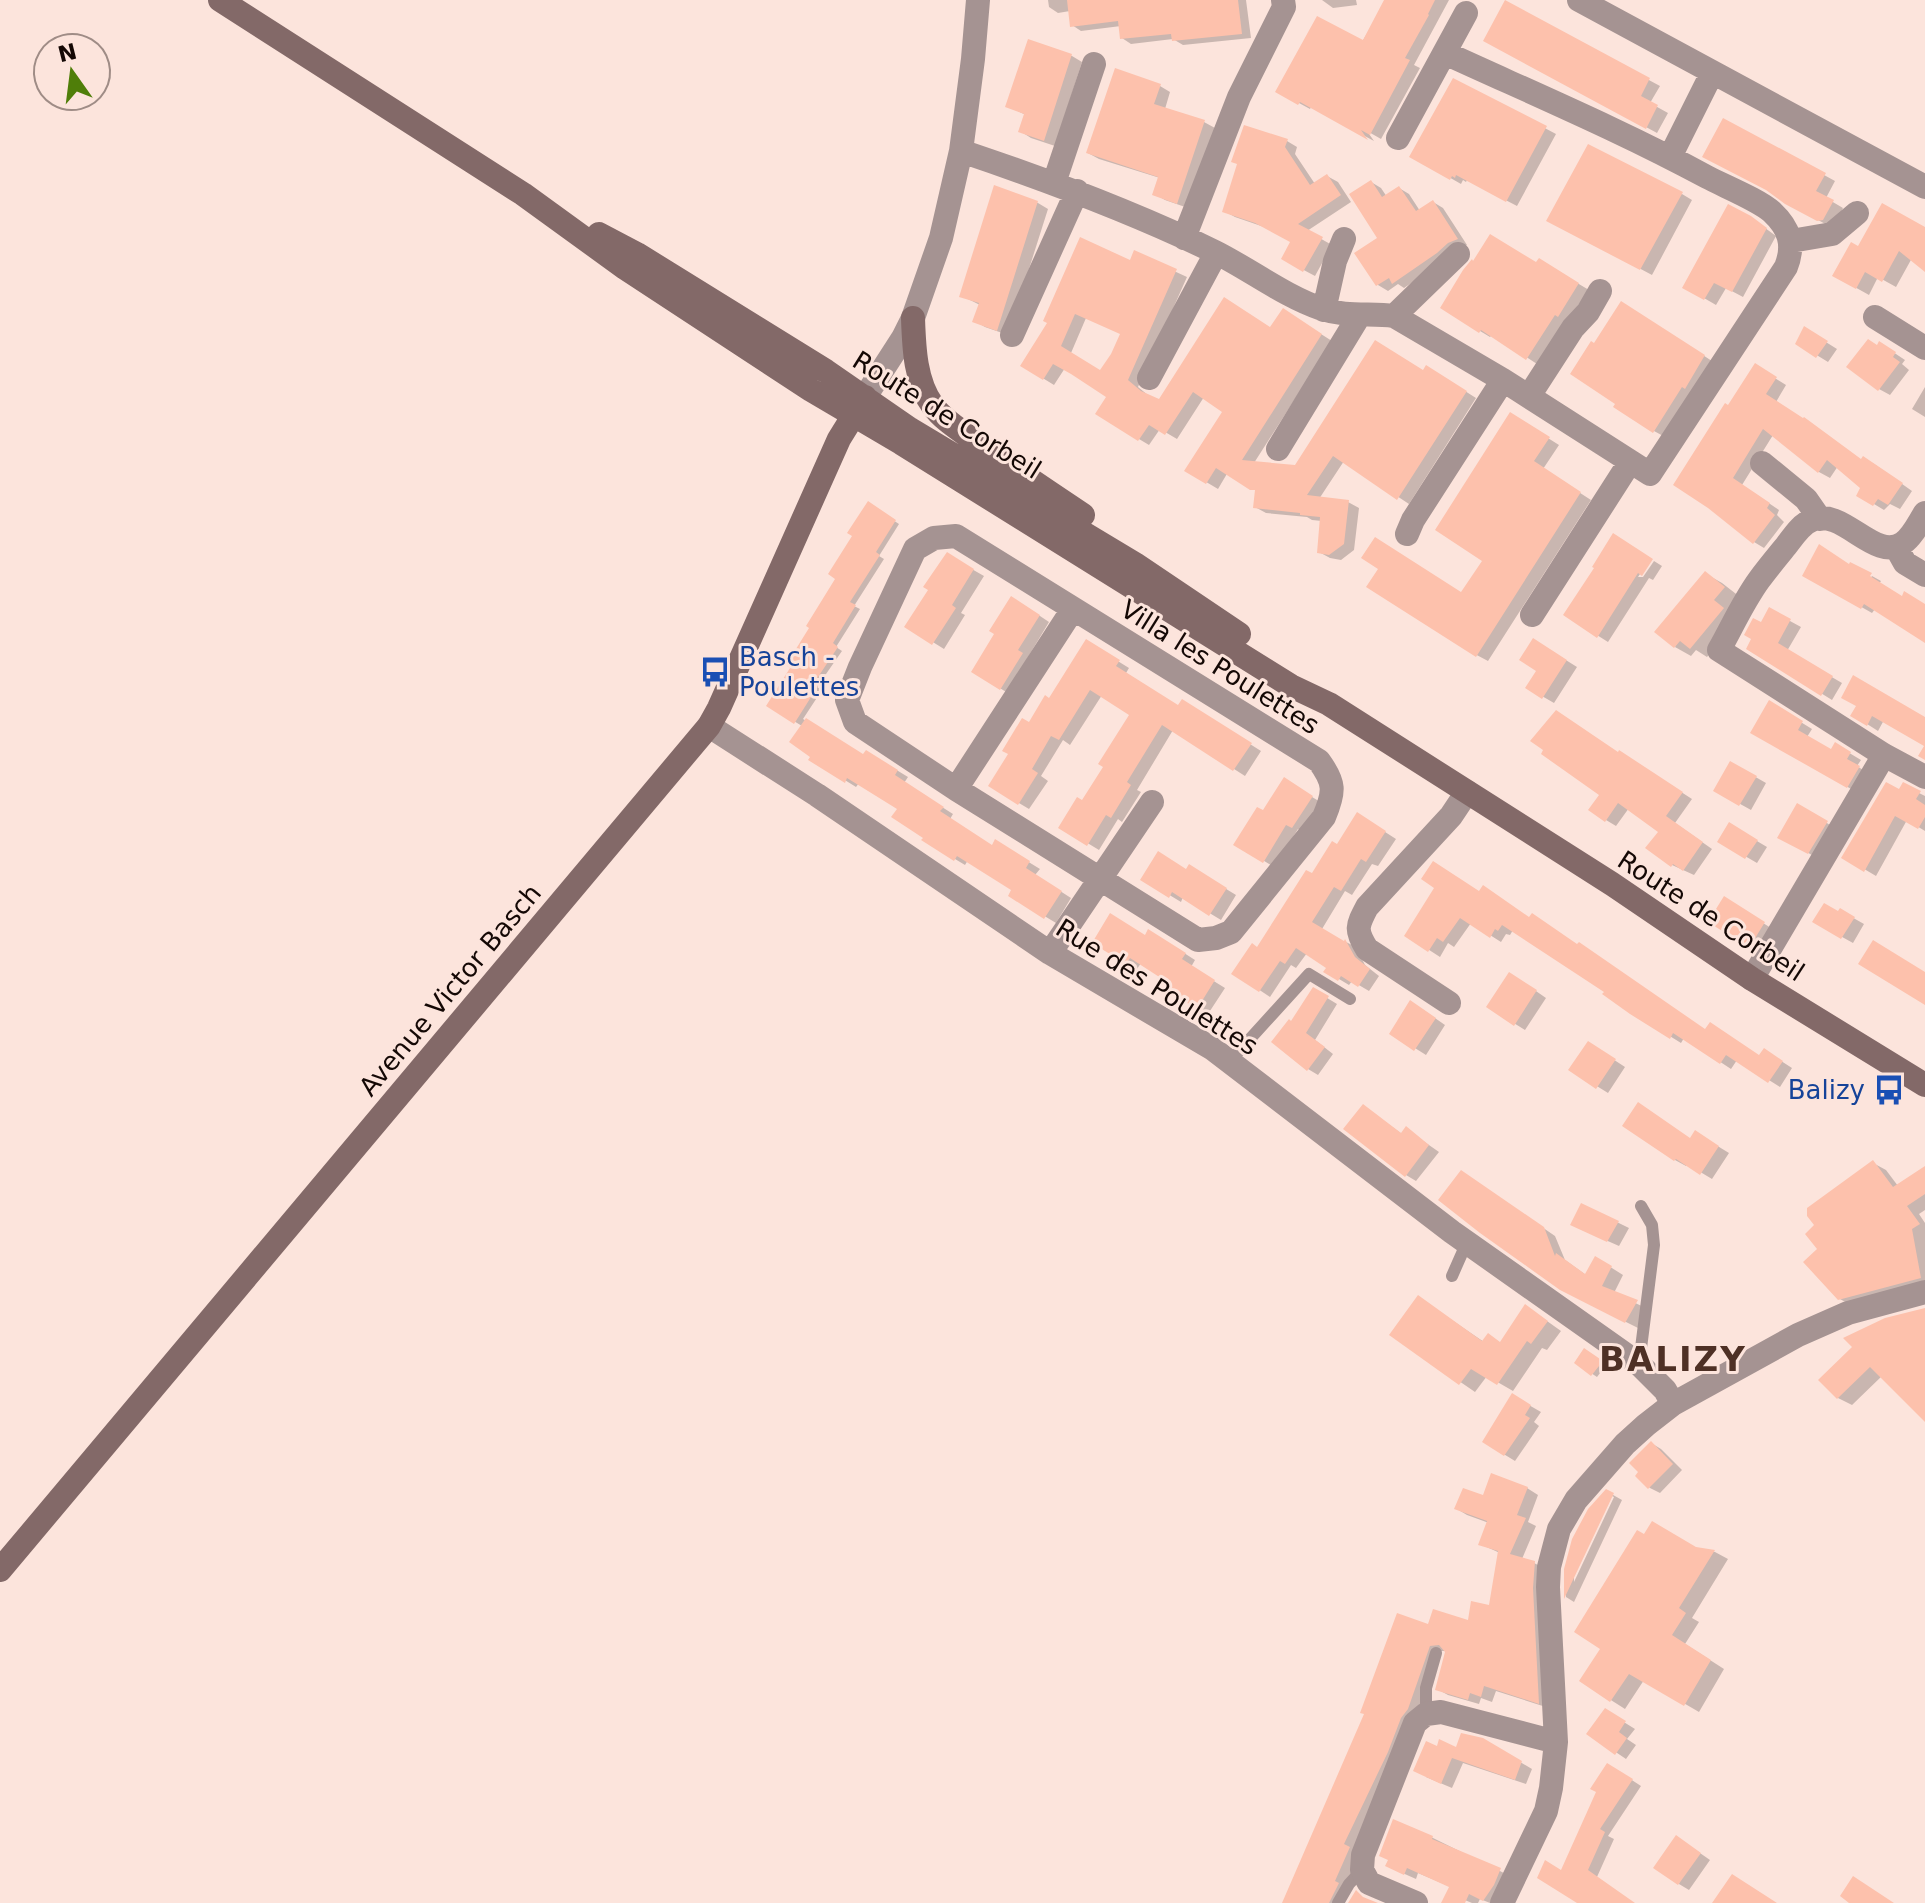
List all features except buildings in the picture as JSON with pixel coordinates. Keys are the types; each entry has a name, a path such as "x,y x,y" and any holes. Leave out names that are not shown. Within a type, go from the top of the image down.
{"main road":[{"name":"Route de Corbeil","path":"220,0 523,194 625,268 811,390 860,406 910,429 1135,564 1299,675 1329,704"},
{"path":"913,318 918,371 933,406 997,457 1126,545 1135,564"},
{"name":"Route de Corbeil","path":"860,406 1291,686 1329,704 1612,884 1752,979 1925,1085"},
{"name":"Avenue Victor Basch","path":"0,1570 709,726 839,439 860,406"}],"street":[{"path":"860,406 913,318 941,238 961,151 978,0"},
{"path":"1184,238 1239,97 1284,7 1283,0"},
{"path":"1579,0 1925,187"},
{"path":"1398,138 1466,13"},
{"path":"1445,53 1670,157 1770,210 1789,233 1791,241 1786,267 1532,615"},
{"path":"1054,183 1094,64"},
{"path":"1670,157 1712,73"},
{"path":"961,151 1077,191 1216,253 1324,310 1359,316 1375,313 1394,316 1529,396 1640,468"},
{"path":"1012,335 1077,191"},
{"path":"1791,241 1832,234 1857,213"},
{"path":"1324,310 1335,261 1344,239"},
{"path":"1149,378 1216,253"},
{"path":"1394,316 1458,254"},
{"path":"1529,396 1600,291"},
{"path":"1278,449 1359,316"},
{"path":"1875,317 1925,348"},
{"path":"1407,534 1503,380"},
{"path":"1762,463 1806,499 1820,519"},
{"path":"1925,513 1905,542 1896,547 1876,543 1826,517 1812,520 1798,532 1754,587 1719,650 1884,755 1925,777"},
{"name":"Villa les Poulettes","path":"956,536 1319,761 1330,776 1332,798 1324,817 1231,932 1198,940 956,789 855,722 847,700 915,549 934,538 956,536"},
{"path":"1896,547 1905,563 1925,575"},
{"path":"956,789 1073,609"},
{"name":"Rue des Poulettes","path":"709,726 817,795 1050,953 1213,1049 1467,1242 1639,1364 1665,1390 1673,1404"},
{"path":"1752,979 1884,755"},
{"path":"1449,1003 1367,949 1359,936 1358,924 1367,907 1451,816 1467,792"},
{"path":"1050,953 1152,802"},
{"path":"1510,1899 1546,1811 1551,1788 1556,1742 1549,1567 1559,1529 1576,1500 1608,1462 1673,1404 1798,1335 1848,1313 1925,1292"},
{"path":"1416,1903 1369,1883 1362,1870 1363,1855 1415,1723 1426,1714 1441,1712 1556,1742"}],"lane":[{"path":"1229,1062 1309,974 1350,999"},
{"path":"1639,1364 1654,1245 1652,1225 1641,1206"},
{"path":"1452,1276 1467,1242"},
{"path":"1426,1714 1426,1688 1436,1653"},
{"path":"1338,1903 1362,1870"}],"place":[{"name":"Basch - Poulettes","path":"715,672"},
{"name":"Balizy","path":"1889,1090"}],"district":[{"name":"BALIZY","path":"1673,1359"}]}
